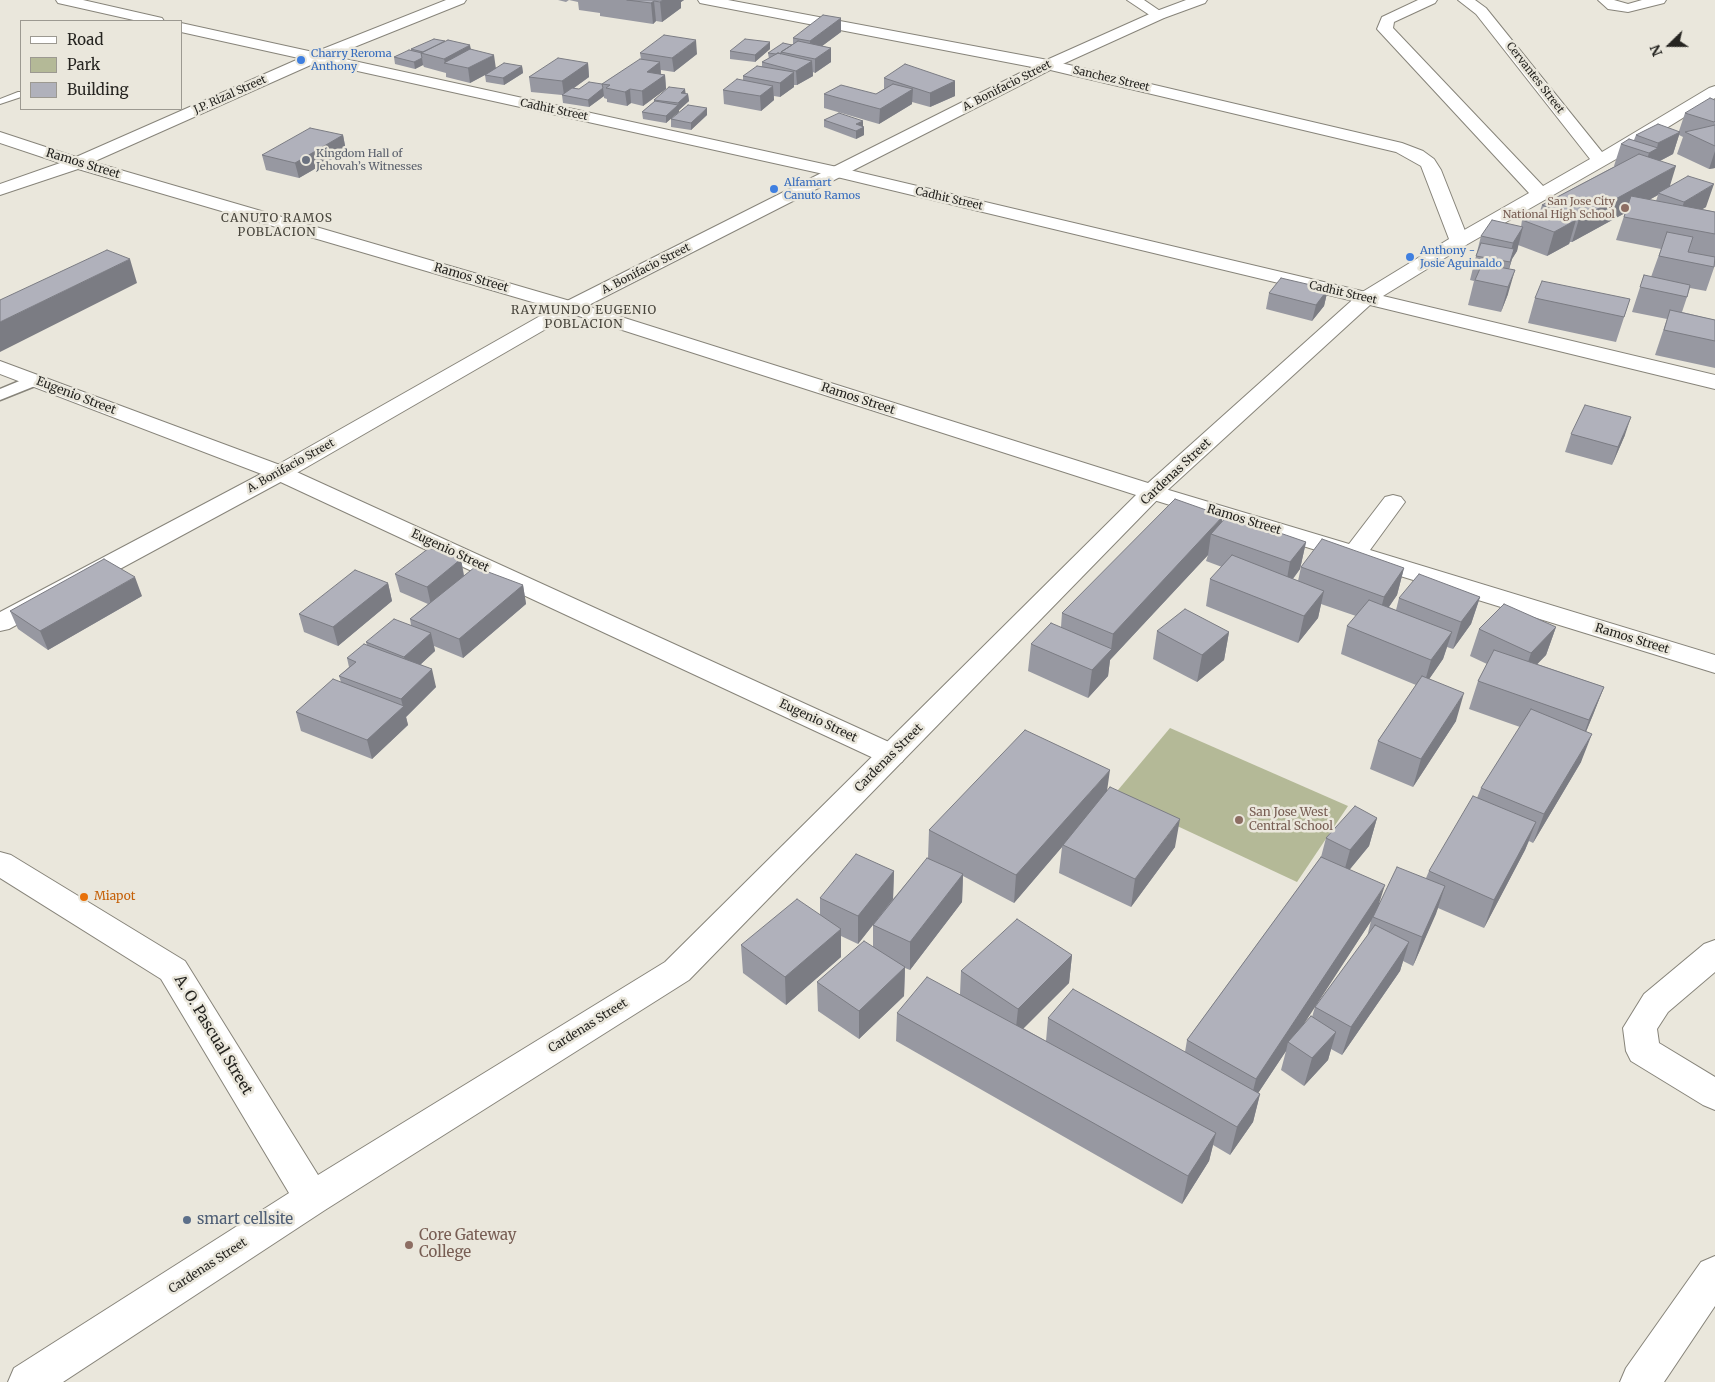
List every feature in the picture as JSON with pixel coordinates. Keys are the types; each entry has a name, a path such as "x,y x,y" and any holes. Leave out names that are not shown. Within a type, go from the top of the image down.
{"street":[{"path":"63,0 153,20"},
{"name":"J.P. Rizal Street","path":"0,190 76,163 316,57 459,0"},
{"name":"Sanchez Street","path":"705,0 1048,65 1402,148 1428,163 1459,241"},
{"path":"1134,0 1159,16"},
{"name":"A. Bonifacio Street","path":"0,623 280,473 570,307 1048,65 1200,0"},
{"path":"1430,0 1387,20 1385,29 1541,195"},
{"name":"Cervantes Street","path":"1465,0 1481,11 1600,161"},
{"path":"1605,0 1616,6 1628,8 1659,0"},
{"name":"Cadhit Street","path":"182,27 837,172 1715,382"},
{"name":"Cardenas Street","path":"28,1382 312,1198 677,971 1152,492 1366,298 1459,241 1600,161 1715,91"},
{"name":"Ramos Street","path":"0,137 76,163 570,307 1152,492 1715,664"},
{"name":"Eugenio Street","path":"0,367 280,473 892,755"},
{"path":"0,396 34,380"},
{"path":"1355,554 1393,502"},
{"name":"A. O. Pascual Street","path":"0,863 173,970 312,1198"},
{"path":"1715,954 1656,1004 1640,1028 1644,1051 1715,1095"},
{"path":"1640,1382 1715,1274"}],"lane":[{"path":"0,102 20,94"}],"green space":[{"path":"1170,728 1348,806 1297,882 1113,796"}],"building":[{"path":"627,0 663,0 651,3"},
{"path":"823,15 841,18 810,41 793,38"},
{"path":"664,35 696,40 672,58 640,53"},
{"path":"434,39 445,41 423,52 411,49"},
{"path":"745,39 770,42 755,55 730,51"},
{"path":"448,40 470,45 444,59 421,53"},
{"path":"798,41 831,48 815,59 781,52"},
{"path":"783,43 792,45 781,52 781,54 768,53"},
{"path":"470,49 494,55 468,68 444,63"},
{"path":"409,50 422,53 422,58 414,62 394,57"},
{"path":"778,53 812,61 796,71 762,62"},
{"path":"558,58 588,63 562,81 529,77"},
{"path":"640,59 660,62 647,72 665,75 642,91 630,89 625,92 606,88 610,85 602,84"},
{"path":"504,63 522,66 503,78 485,75"},
{"path":"905,64 955,81 930,93 884,78"},
{"path":"757,66 794,72 780,83 743,76"},
{"path":"737,79 773,86 760,96 723,90"},
{"path":"589,82 602,84 603,88 588,100 562,95 572,88 579,89"},
{"path":"893,84 913,89 880,109 824,94 841,85 876,94"},
{"path":"669,87 685,89 681,93 688,94 678,103 654,100"},
{"path":"1710,98 1715,100 1714,122 1685,113"},
{"path":"655,101 678,105 666,116 642,112"},
{"path":"688,105 707,108 691,123 671,119"},
{"path":"839,113 863,121 856,124 864,127 856,131 824,120"},
{"path":"1658,124 1680,132 1658,143 1636,135"},
{"path":"1715,125 1715,146 1685,132"},
{"path":"310,128 343,135 295,163 262,155"},
{"path":"1629,139 1658,148 1649,153 1621,144"},
{"path":"1639,154 1676,166 1579,219 1542,205"},
{"path":"1688,176 1714,184 1684,202 1658,193"},
{"path":"1631,196 1715,212 1715,234 1624,217"},
{"path":"1545,209 1576,220 1554,232 1522,220"},
{"path":"1492,220 1523,227 1513,243 1481,236"},
{"path":"1667,232 1693,237 1688,252 1715,257 1714,267 1659,256"},
{"path":"1481,243 1514,249 1510,262 1476,256"},
{"path":"107,250 130,259 0,322 0,300"},
{"path":"1482,264 1515,270 1508,287 1475,280"},
{"path":"1644,275 1690,285 1687,297 1640,287"},
{"path":"1281,278 1328,289 1316,305 1269,293"},
{"path":"1542,281 1630,299 1624,317 1535,298"},
{"path":"1670,310 1715,320 1715,341 1664,330"},
{"path":"1585,405 1631,417 1618,447 1571,434"},
{"path":"1175,499 1223,516 1113,634 1062,613"},
{"path":"1228,515 1306,542 1290,562 1211,534"},
{"path":"1322,539 1404,568 1384,597 1301,567"},
{"path":"429,548 461,559 427,587 395,574"},
{"path":"1232,555 1324,591 1304,616 1210,579"},
{"path":"104,559 135,577 40,631 10,611"},
{"path":"475,567 523,585 459,639 410,619"},
{"path":"355,570 388,583 333,627 299,614"},
{"path":"1419,574 1480,597 1461,622 1399,598"},
{"path":"1369,600 1452,632 1431,660 1347,626"},
{"path":"1504,604 1556,627 1531,653 1479,629"},
{"path":"1185,609 1229,632 1202,655 1157,631"},
{"path":"394,619 431,633 404,657 366,642"},
{"path":"1051,623 1112,649 1092,670 1031,644"},
{"path":"364,644 432,669 401,699 339,676 356,662 347,658"},
{"path":"1494,650 1604,687 1589,720 1478,681"},
{"path":"1422,676 1464,693 1421,759 1378,741"},
{"path":"333,679 404,706 367,740 296,712"},
{"path":"1531,709 1592,734 1544,814 1481,788"},
{"path":"1025,730 1110,770 1016,875 929,830"},
{"path":"1110,787 1180,819 1135,879 1063,845"},
{"path":"1473,796 1536,822 1494,900 1429,871"},
{"path":"1355,806 1377,818 1350,850 1326,838"},
{"path":"856,854 894,871 858,916 820,898"},
{"path":"1321,857 1385,885 1256,1079 1187,1040"},
{"path":"927,858 963,874 910,942 873,925"},
{"path":"1397,867 1445,886 1422,937 1373,917"},
{"path":"797,899 841,929 785,977 741,945"},
{"path":"1017,919 1072,955 1018,1009 961,971"},
{"path":"1375,925 1409,942 1351,1027 1315,1007"},
{"path":"864,941 905,967 859,1011 817,982"},
{"path":"927,977 1216,1133 1188,1176 897,1013"},
{"path":"1073,989 1260,1094 1237,1127 1048,1018"},
{"path":"1311,1016 1336,1032 1312,1058 1288,1042"}],"place":[{"name":"Charry Reroma Anthony","path":"301,60"},
{"name":"Kingdom Hall of Jehovah’s Witnesses","path":"306,160"},
{"name":"Alfamart Canuto Ramos","path":"774,189"},
{"name":"San Jose City National High School","path":"1625,208"},
{"name":"Anthony - Josie Aguinaldo","path":"1410,257"},
{"name":"San Jose West Central School","path":"1239,820"},
{"name":"Miapot","path":"84,897"},
{"name":"smart cellsite","path":"187,1220"},
{"name":"Core Gateway College","path":"409,1245"}],"district":[{"name":"CANUTO RAMOS POBLACION","path":"277,226"},
{"name":"RAYMUNDO EUGENIO POBLACION","path":"584,318"}]}
